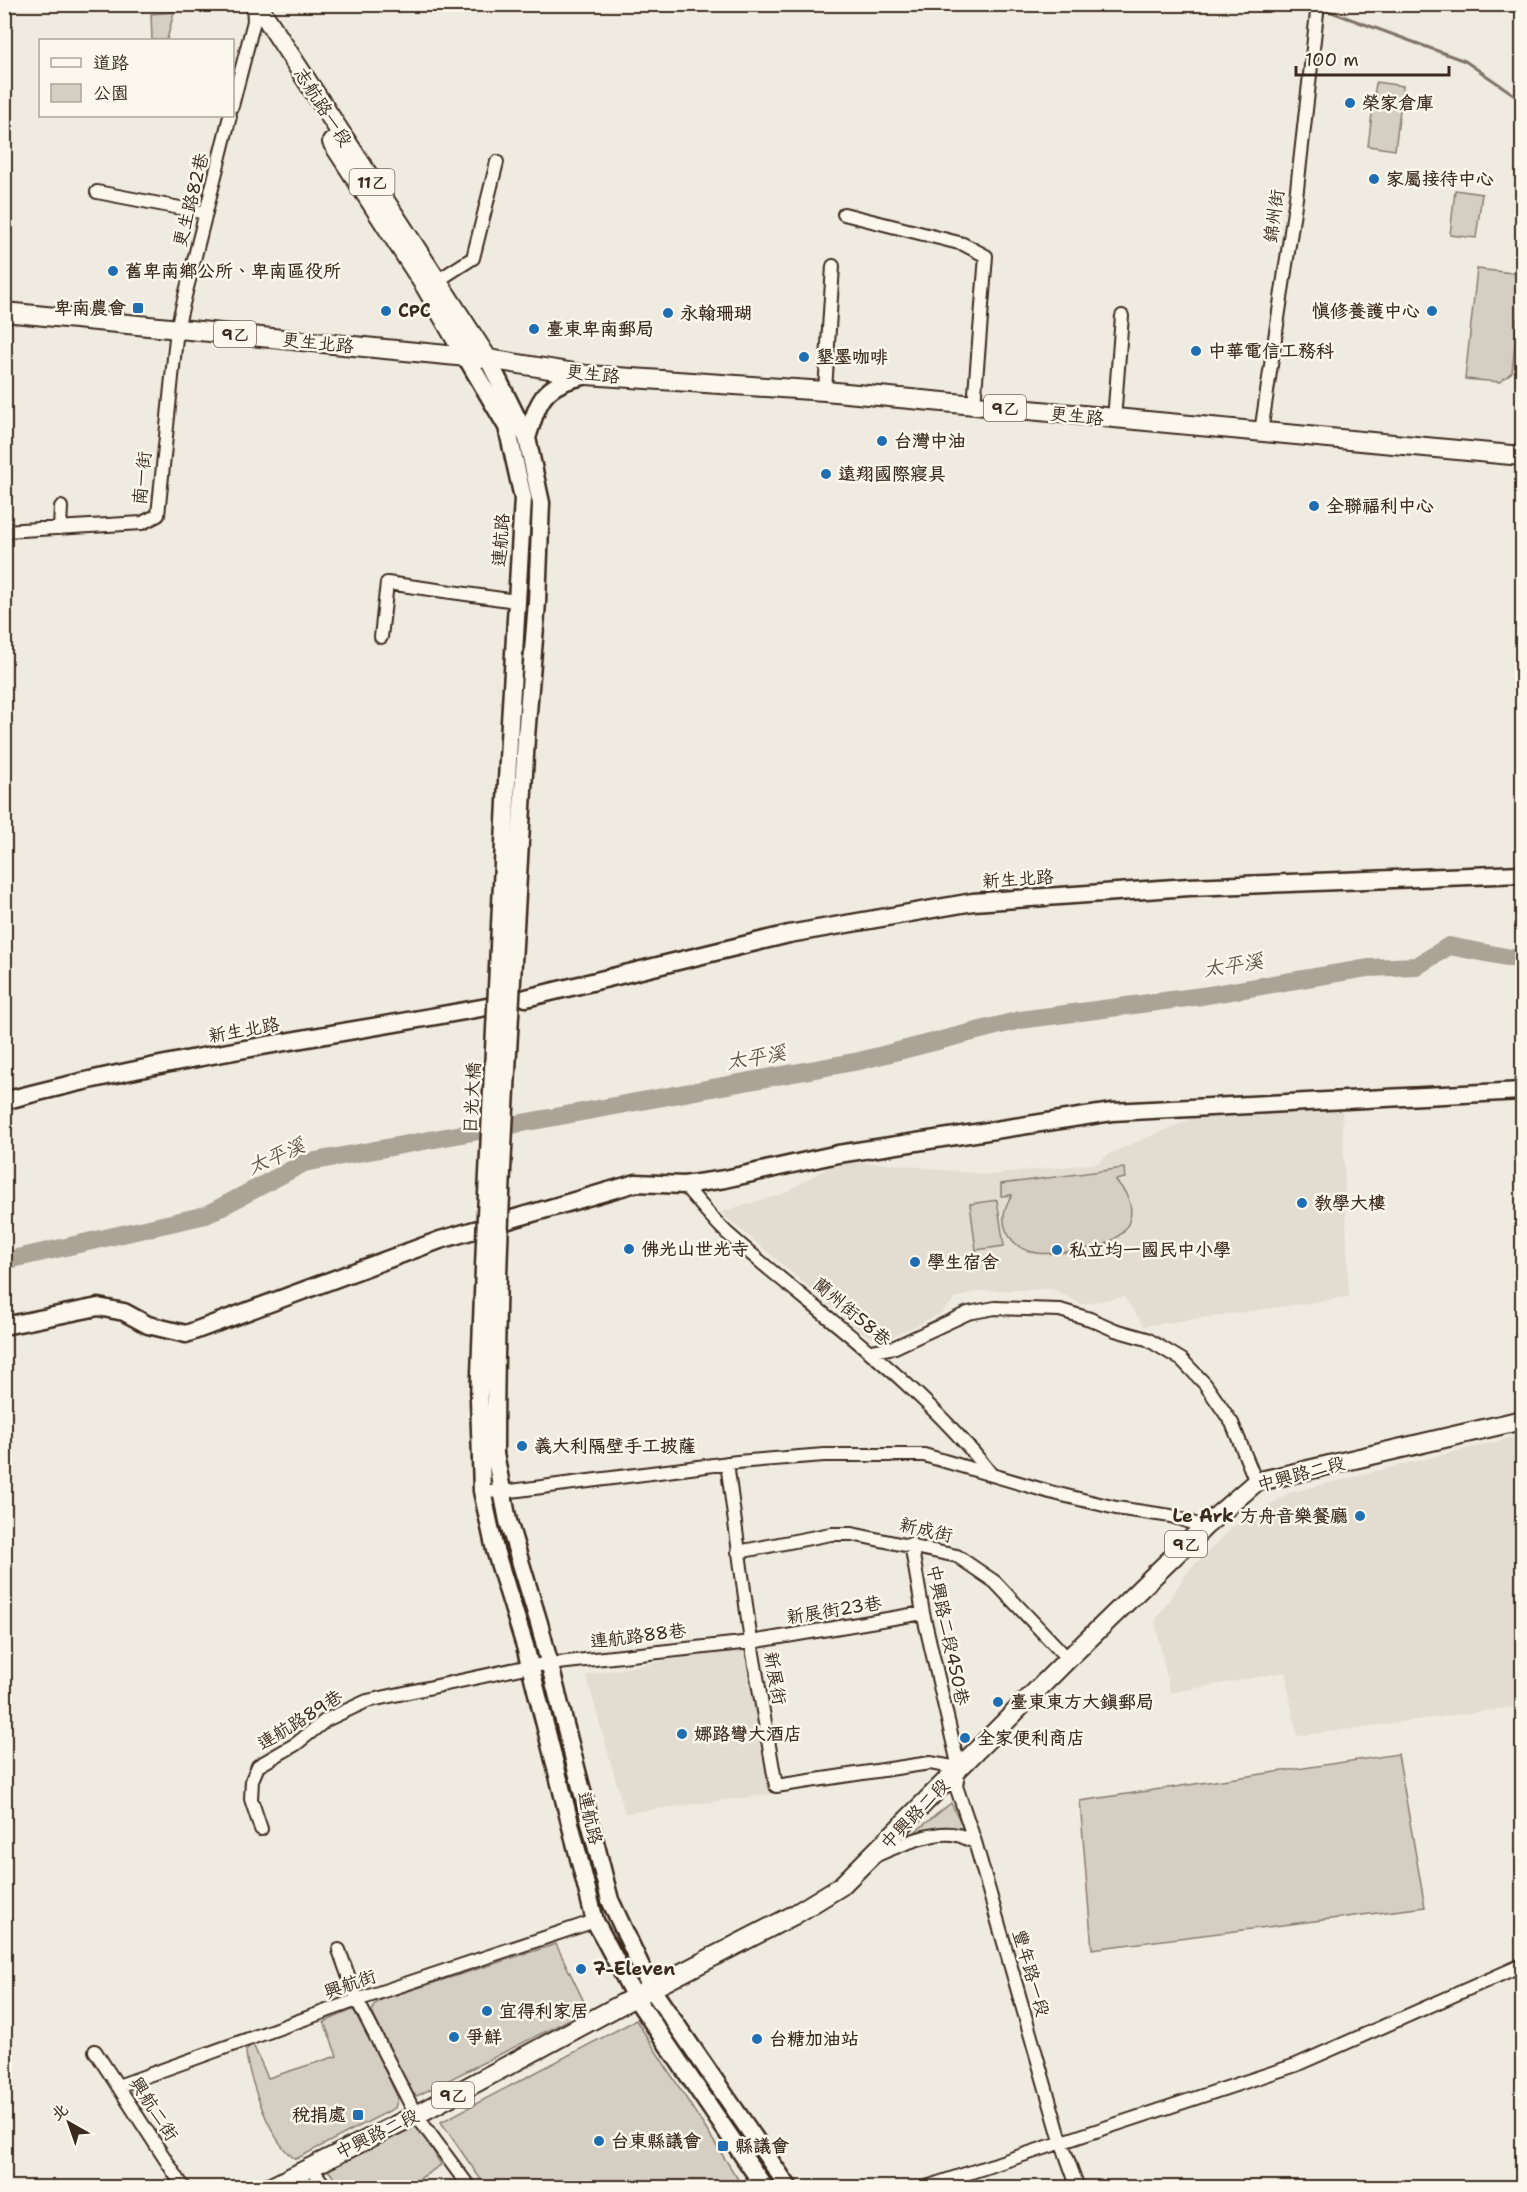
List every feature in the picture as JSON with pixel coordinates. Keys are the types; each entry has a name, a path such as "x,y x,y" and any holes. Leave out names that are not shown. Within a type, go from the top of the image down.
{"main road":[{"name":"志航路一段","path":"243,4 255,10 488,359"},
{"name":"志航路一段","path":"255,10 425,286 466,357"},
{"name":"更生北路","path":"4,312 488,359"},
{"name":"更生路","path":"488,359 586,375 825,392 1522,456"},
{"name":"中興路二段","path":"269,2187 417,2115 643,1992 794,1915 841,1886 873,1857 1068,1659 1204,1527 1256,1482 1522,1420"}],"street":[{"name":"錦州街","path":"1261,432 1296,198 1318,4"},
{"path":"234,98 255,10"},
{"name":"更生路82巷","path":"177,328 230,117"},
{"path":"4,133 4,145"},
{"path":"437,281 473,258 497,162"},
{"path":"97,192 206,213"},
{"path":"844,214 963,244 986,256 974,405"},
{"path":"825,392 833,266"},
{"path":"1114,420 1122,316"},
{"name":"南一街","path":"4,531 142,523 158,515 177,328"},
{"name":"連航路","path":"466,357 507,427 523,498 509,740"},
{"name":"連航路","path":"488,359 527,438 537,477 540,520 537,602 526,737"},
{"path":"527,438 536,411 546,394 561,381 586,375"},
{"path":"60,528 61,507"},
{"path":"522,515 540,520"},
{"path":"381,638 387,583 516,601"},
{"name":"日光大橋","path":"488,1457 526,737"},
{"name":"日光大橋","path":"488,1457 479,1400 509,740"},
{"name":"新生北路","path":"526,998 789,934 973,902 1189,887 1522,874"},
{"name":"新生北路","path":"4,1101 142,1068 426,1020 492,1006"},
{"path":"4,1326 98,1307 124,1312 148,1325 186,1334 440,1240 636,1183 684,1185 725,1179 838,1154 1112,1112 1522,1092"},
{"name":"蘭州街58巷","path":"684,1185 726,1231 872,1351 972,1449 991,1474"},
{"path":"872,1351 895,1347 968,1313 995,1308 1060,1310 1090,1318 1115,1330 1147,1339 1182,1360 1205,1384 1232,1423 1256,1482"},
{"path":"482,1491 502,1492 727,1463 824,1455 924,1455 1094,1503 1171,1516 1204,1527"},
{"name":"連航路","path":"488,1457 482,1491 495,1550 530,1666 595,1921 643,1992 741,2153 765,2187"},
{"name":"連航路","path":"488,1457 502,1492 610,1900 643,1992 789,2187"},
{"name":"新展街","path":"727,1463 751,1642 776,1786 930,1763 959,1768"},
{"name":"新成街","path":"738,1552 831,1534 868,1536 957,1556 995,1581 1068,1659"},
{"name":"中興路二段450巷","path":"911,1544 923,1612 959,1768"},
{"name":"新展街23巷","path":"751,1642 923,1612"},
{"name":"連航路88巷","path":"530,1666 751,1642"},
{"name":"連航路89巷","path":"261,1829 251,1799 252,1780 258,1767 296,1744 326,1720 367,1701 530,1666"},
{"name":"豐年路一段","path":"959,1768 956,1786 975,1842 1061,2140 1078,2187"},
{"path":"567,1808 585,1804"},
{"path":"873,1857 904,1843 937,1836 956,1834 975,1842"},
{"name":"興航街","path":"118,2086 357,2000 595,1921"},
{"path":"339,1950 357,2000 417,2115 470,2187"},
{"path":"923,2187 1296,2065 1522,1965"},
{"name":"興航二街","path":"95,2051 184,2187"},
{"path":"311,2167 327,2187"}],"shaded area":[{"name":"私立均一國民中小學","path":"1342,1107 1349,1297 1144,1326 1124,1297 1081,1304 1052,1289 980,1291 956,1298 940,1314 889,1338 876,1339 862,1332 720,1212 783,1194 837,1162 893,1164 989,1175 1098,1163 1109,1154 1195,1117"},
{"path":"1522,1435 1522,1706 1297,1736 1285,1672 1170,1693 1155,1621 1189,1570 1233,1527 1289,1493"},
{"name":"娜路彎大酒店","path":"743,1647 772,1794 625,1813 586,1675"}],"green space":[{"path":"174,12 167,39 152,39 151,14"},
{"path":"1376,82 1403,86 1395,150 1368,146"},
{"path":"1455,190 1482,194 1476,238 1450,235"},
{"path":"1477,269 1522,274 1512,372 1500,382 1465,379"},
{"path":"1124,1168 1125,1178 1115,1180 1123,1189 1131,1207 1128,1224 1115,1239 1104,1245 1049,1254 1036,1253 1014,1242 1006,1230 1004,1212 1012,1195 1001,1196 1001,1184"},
{"path":"997,1200 1004,1246 976,1250 970,1204"},
{"path":"1398,1754 1425,1907 1092,1949 1080,1801"},
{"path":"951,1803 965,1831 910,1836"},
{"path":"556,1944 588,2010 417,2096 411,2092 372,2012 374,2005 383,1999"},
{"path":"352,2010 358,2014 398,2098 395,2108 296,2159 287,2152 270,2127 256,2093 246,2051 252,2042 268,2078 337,2056 324,2022"},
{"path":"636,2020 743,2187 486,2187 441,2122"},
{"path":"418,2124 441,2165 407,2187 341,2187 328,2170"}],"waterway":[{"path":"1326,10 1465,61 1522,100"},
{"name":"太平溪","path":"4,1261 206,1215 304,1163 859,1061 1020,1020 1202,996 1368,968 1417,966 1449,946 1522,960"}],"place":[{"name":"榮家倉庫","path":"1350,103"},
{"name":"家屬接待中心","path":"1374,179"},
{"name":"舊卑南鄉公所、卑南區役所","path":"113,271"},
{"name":"卑南農會","path":"138,308"},
{"name":"CPC","path":"386,311"},
{"name":"慎修養護中心","path":"1432,311"},
{"name":"永翰珊瑚","path":"668,313"},
{"name":"臺東卑南郵局","path":"534,329"},
{"name":"中華電信工務科","path":"1196,351"},
{"name":"墾墨咖啡","path":"804,357"},
{"name":"台灣中油","path":"882,441"},
{"name":"遠翔國際寢具","path":"826,474"},
{"name":"全聯福利中心","path":"1314,506"},
{"name":"教學大樓","path":"1302,1203"},
{"name":"佛光山世光寺","path":"629,1249"},
{"name":"私立均一國民中小學","path":"1057,1250"},
{"name":"學生宿舍","path":"915,1262"},
{"name":"義大利隔壁手工披薩","path":"522,1446"},
{"name":"Le Ark 方舟音樂餐廳","path":"1360,1516"},
{"name":"臺東東方大鎮郵局","path":"998,1702"},
{"name":"娜路彎大酒店","path":"682,1734"},
{"name":"全家便利商店","path":"965,1738"},
{"name":"7-Eleven","path":"581,1969"},
{"name":"宜得利家居","path":"487,2011"},
{"name":"爭鮮","path":"454,2037"},
{"name":"台糖加油站","path":"757,2039"},
{"name":"稅捐處","path":"358,2115"},
{"name":"台東縣議會","path":"599,2141"},
{"name":"縣議會","path":"723,2146"}]}
